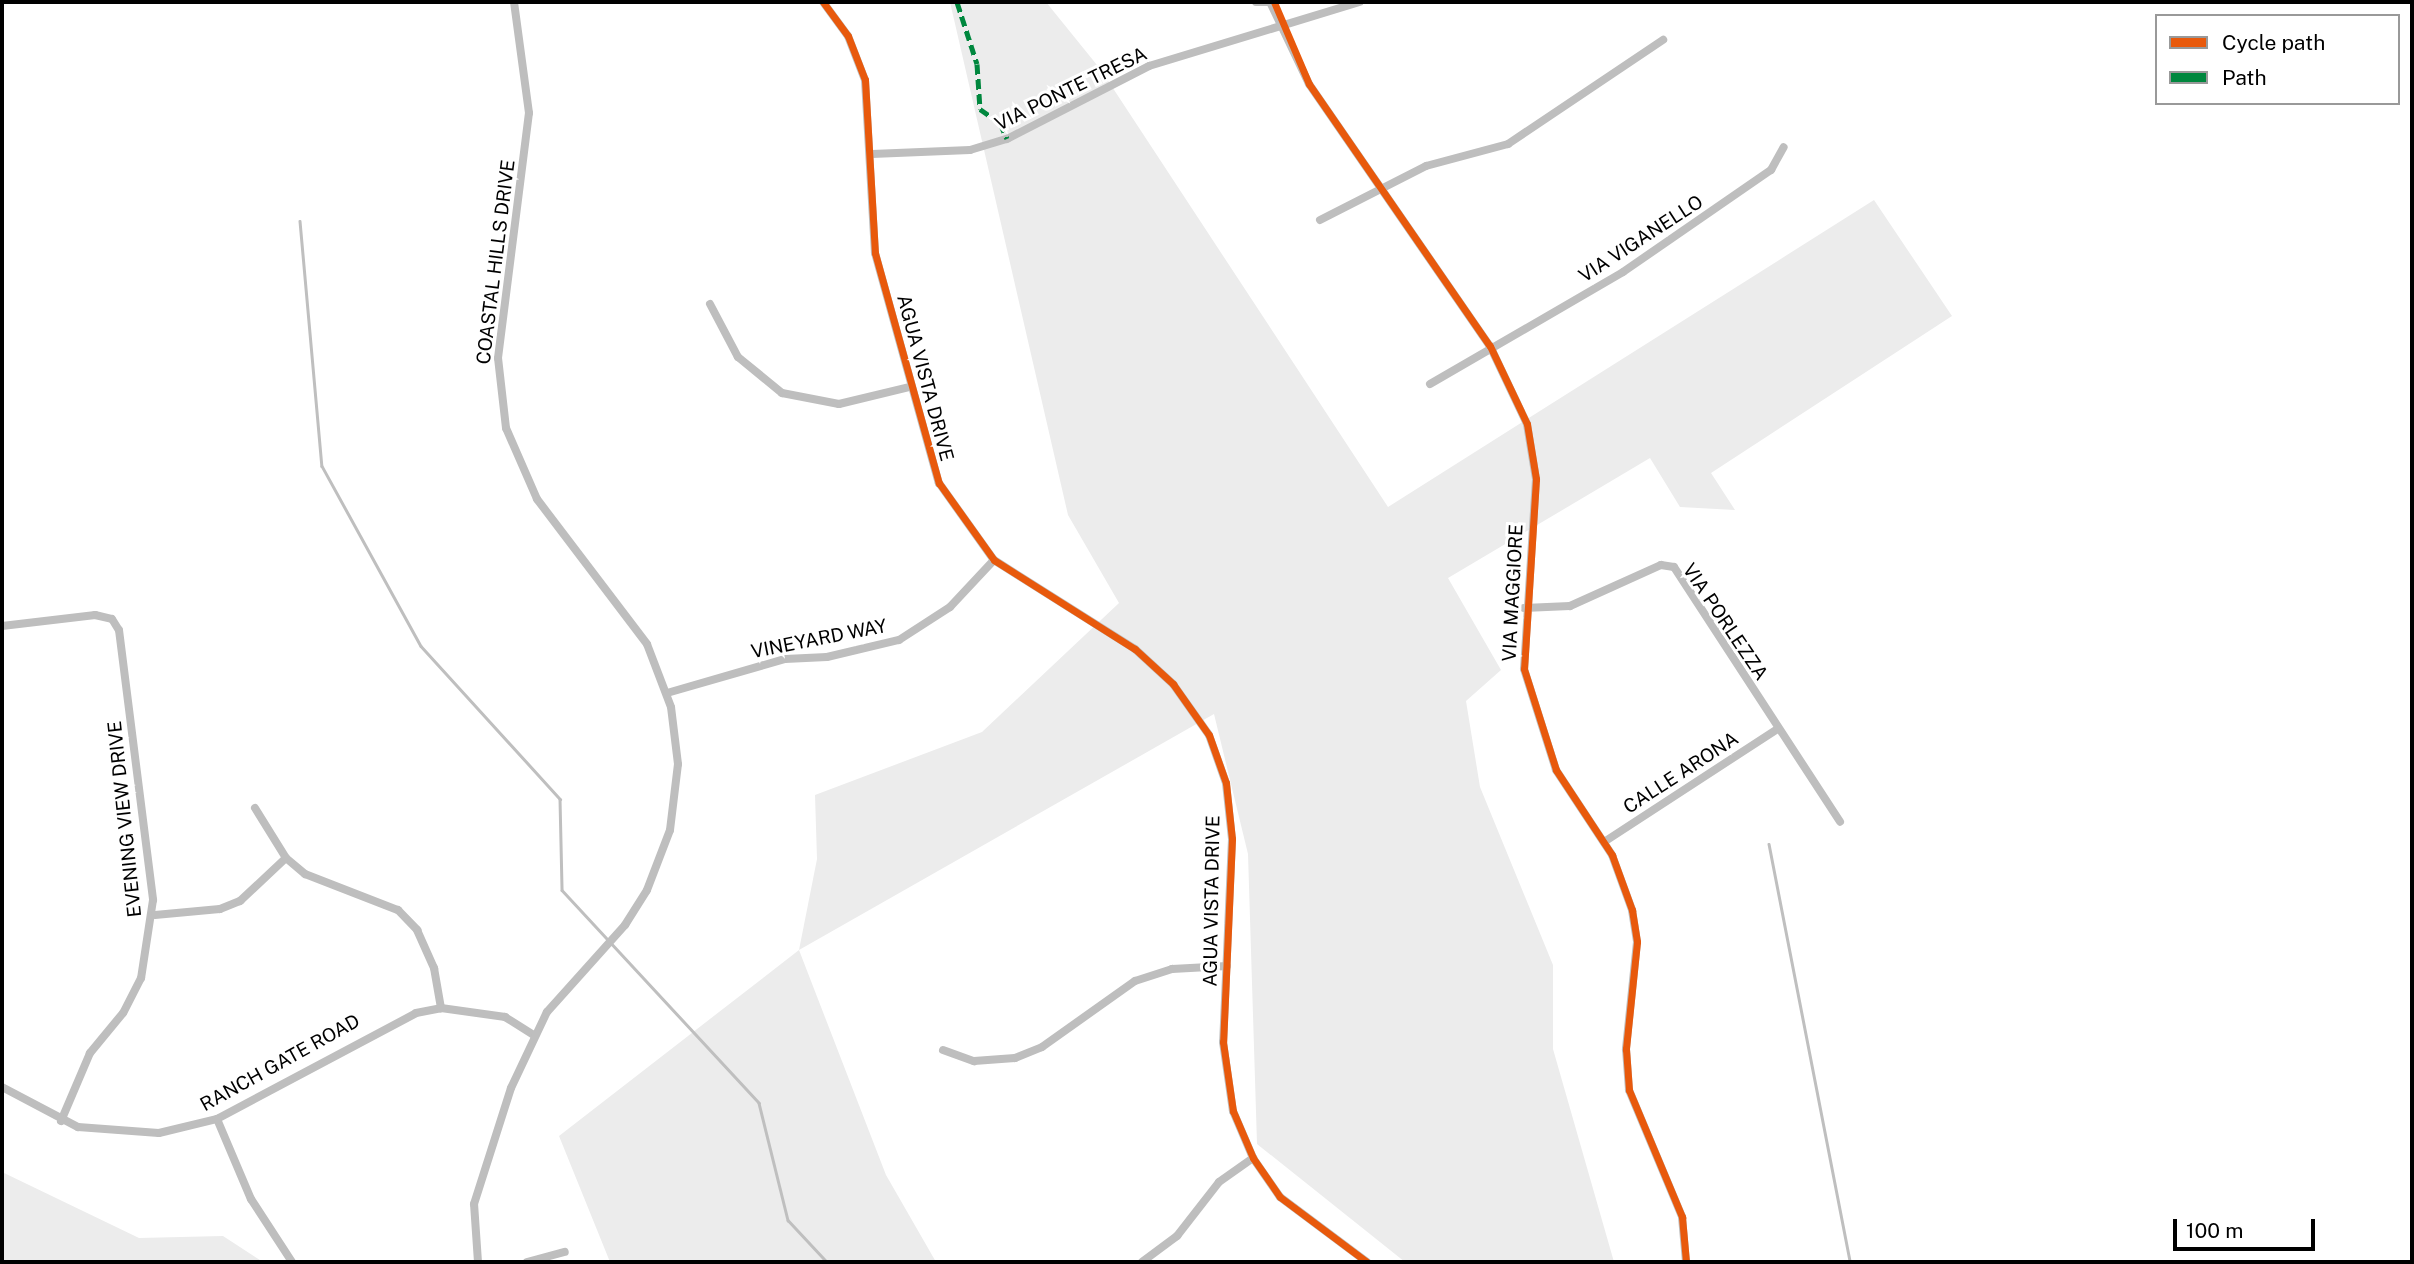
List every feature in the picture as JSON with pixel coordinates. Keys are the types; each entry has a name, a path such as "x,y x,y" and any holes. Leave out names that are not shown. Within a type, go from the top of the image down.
{"street":[{"name":"COASTAL HILLS DRIVE","path":"478,1262 474,1204 480,1170 534,1035 561,994 625,925 657,870 677,783 667,693 632,622 528,486 506,428 499,358 529,113 514,2"},
{"name":"AGUA VISTA DRIVE","path":"823,2 848,36 865,80 872,154 875,253 910,387 939,483 993,561 1135,649 1183,695 1209,735 1226,783 1233,839 1225,1077 1253,1158 1289,1206 1367,1262"},
{"path":"1256,2 1273,3"},
{"name":"VIA PONTE TRESA","path":"872,154 970,150 1007,139 1149,66 1360,2"},
{"name":"VIA MAGGIORE","path":"1273,3 1309,83 1490,346 1522,411 1533,452 1524,608 1524,669 1540,730 1556,770 1604,842 1624,883 1637,942 1626,1049 1629,1090 1682,1217 1686,1262"},
{"path":"1320,220 1426,166 1508,144 1662,40"},
{"name":"VIA VIGANELLO","path":"1430,384 1490,346 1633,265 1770,170 1784,147"},
{"path":"710,304 738,358 782,393 839,404 910,387"},
{"name":"VINEYARD WAY","path":"667,693 785,659 827,657 898,639 950,607 993,561"},
{"name":"VIA PORLEZZA","path":"1524,608 1570,606 1661,565 1674,567 1776,730 1840,822"},
{"name":"EVENING VIEW DRIVE","path":"2,626 112,619 120,635 155,915 141,978 123,1013 90,1053 61,1121"},
{"name":"CALLE ARONA","path":"1604,842 1776,730"},
{"path":"255,808 286,858 305,873 398,910 425,940 441,1008"},
{"path":"155,915 220,909 240,901 286,858"},
{"path":"943,1050 974,1061 1015,1058 1042,1047 1135,981 1183,967 1227,966"},
{"name":"RANCH GATE ROAD","path":"2,1087 61,1121 127,1134 173,1131 217,1119 369,1032 441,1008 505,1017 534,1035"},
{"path":"217,1119 251,1199 292,1262"},
{"path":"1142,1262 1170,1244 1219,1182 1253,1158"},
{"path":"527,1262 565,1252"}],"shaded area":[{"path":"950,2 1046,2 1101,70 1388,507 1874,200 1952,316 1711,473 1735,510 1680,507 1650,458 1448,578 1501,670 1466,701 1480,787 1553,965 1553,1049 1614,1262 1405,1262 1257,1144 1248,854 1214,714 799,950 817,859 815,795 982,732 1119,603 1068,515"},
{"path":"799,950 886,1175 936,1262 610,1262 559,1136"},
{"path":"2,1172 139,1238 223,1236 263,1262 2,1262"}],"waterway":[{"path":"300,221 322,466 421,646 560,799 562,890 759,1103 788,1220 827,1262"},
{"path":"1769,844 1850,1262"}],"marked path":[{"path":"957,2 977,64 980,109 1000,123 1007,139"}],"cycle path":[{"path":"823,2 848,36 865,80 875,253 939,483 994,560 1135,649 1173,684 1209,735 1226,783 1232,839 1223,1042 1233,1111 1253,1158 1280,1197 1367,1262"},
{"path":"1274,2 1309,84 1490,346 1527,424 1536,479 1524,669 1556,770 1612,855 1632,910 1637,942 1626,1049 1629,1090 1682,1217 1686,1262"}]}
